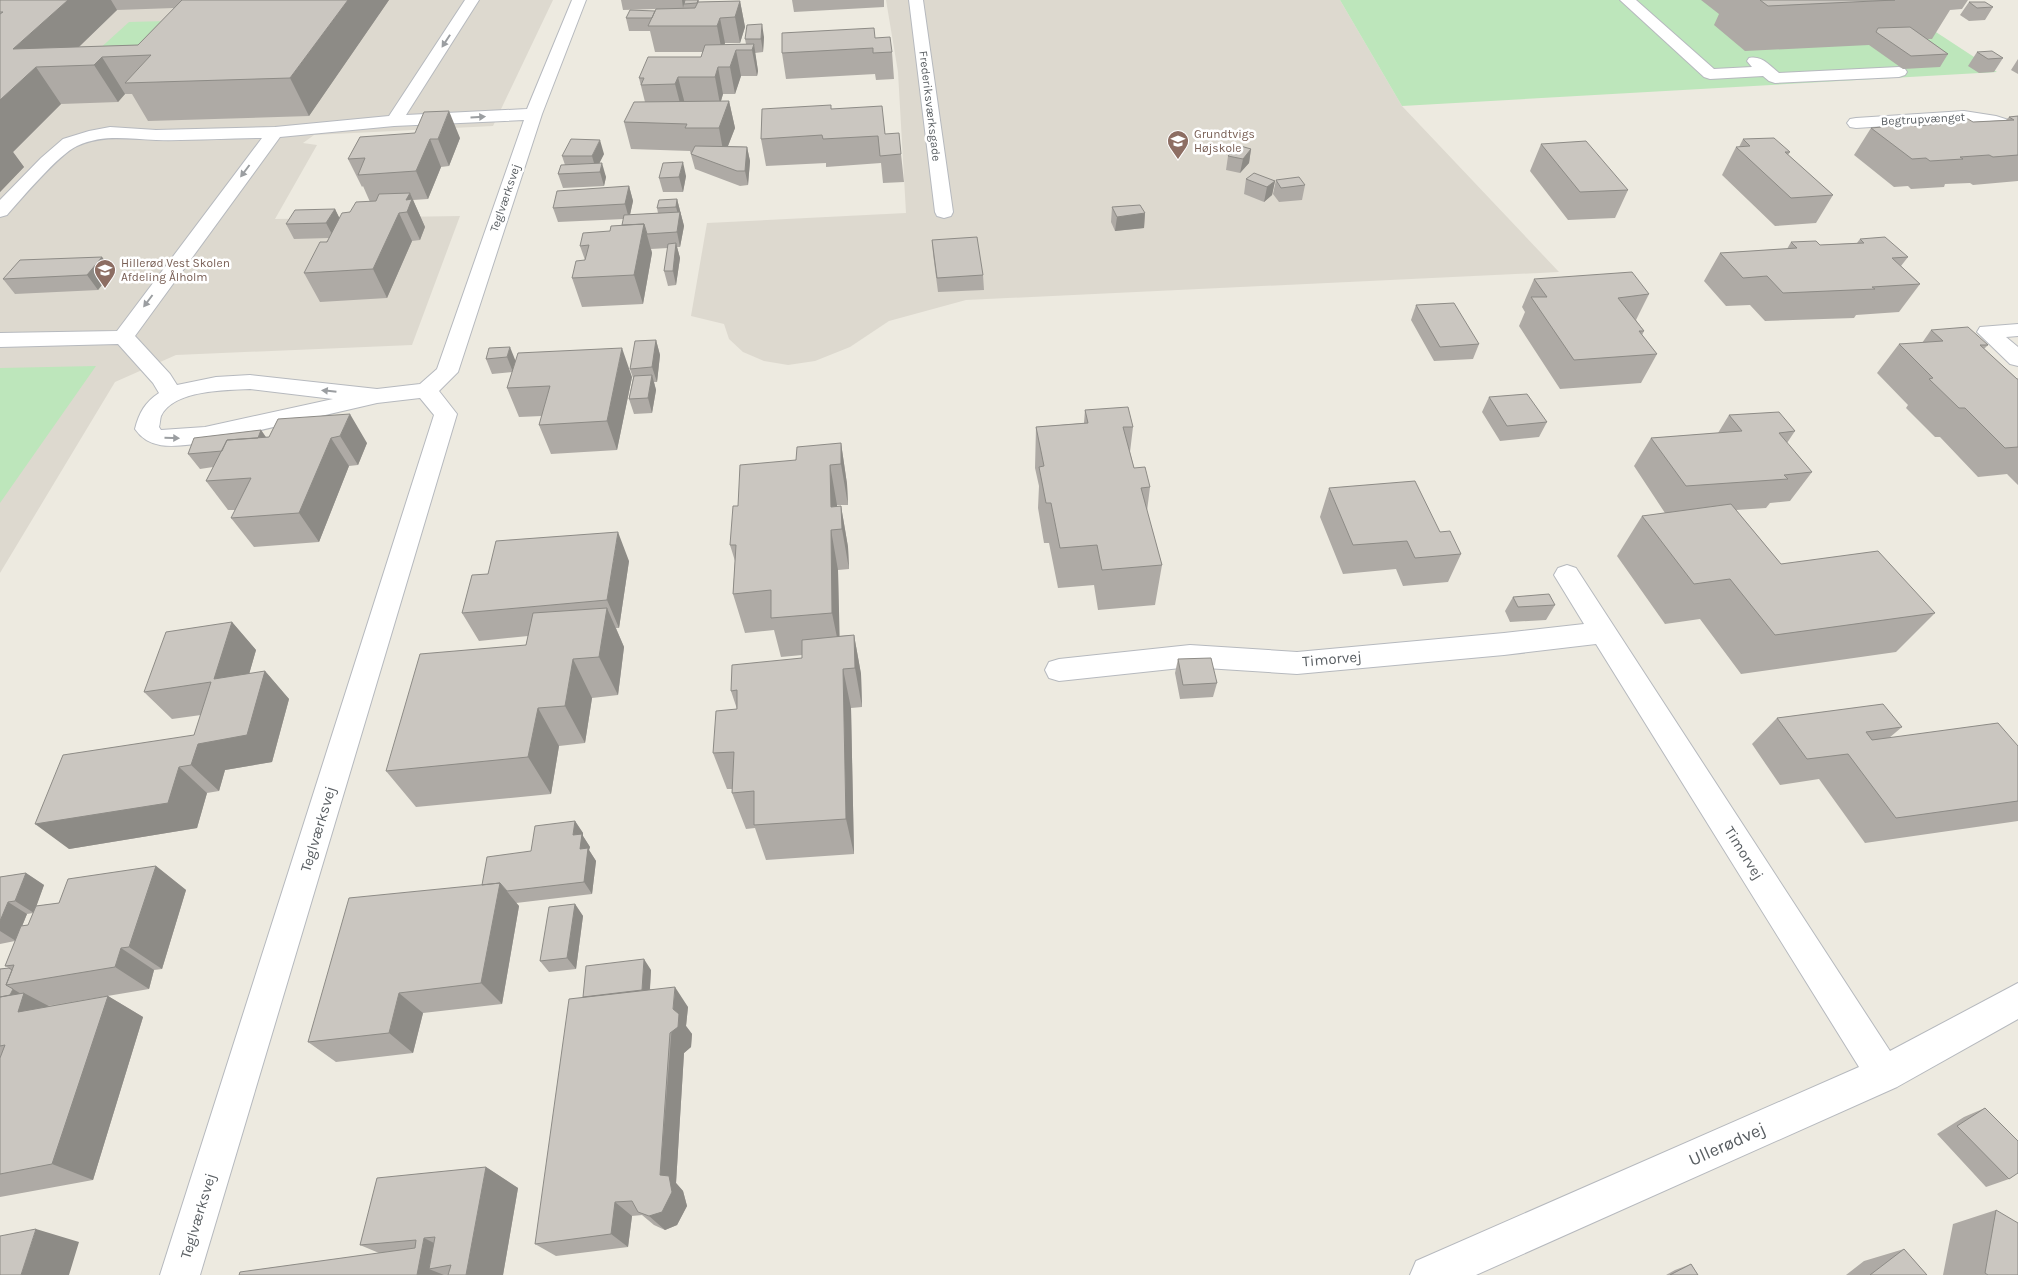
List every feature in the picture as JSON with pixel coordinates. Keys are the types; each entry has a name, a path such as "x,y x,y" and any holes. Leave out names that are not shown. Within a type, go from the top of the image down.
{"street":[{"path":"394,121 472,0"},
{"name":"Teglværksvej","path":"180,1275 446,414 426,390 447,372 534,114 579,0"},
{"name":"Frederiksværksgade","path":"916,0 944,212"},
{"path":"1627,0 1710,74 1767,71"},
{"path":"1746,53 1775,78 1899,72"},
{"path":"0,211 47,162 69,144 89,136 110,132 156,135 274,132 394,121 534,114"},
{"name":"Begtrupvænget","path":"1856,123 1964,116 1996,121 2018,130"},
{"path":"124,337 130,326 274,132"},
{"path":"2018,330 1988,332 2018,359"},
{"path":"0,340 124,337 162,379 172,395"},
{"path":"377,396 246,381 213,384 190,388 172,395 155,407 147,420 147,429 155,437 176,438 205,435 377,396 426,390"},
{"name":"Timorvej","path":"1567,574 1884,1074"},
{"name":"Timorvej","path":"1059,670 1190,656 1296,662 1494,645 1604,632"},
{"name":"Ullerødvej","path":"1430,1275 1884,1074 2018,1000"}],"shaded area":[{"name":"Hillerød Vest Skolen Afdeling Ålholm","path":"0,0 553,0 493,126 314,135 303,143 317,145 275,219 460,216 412,345 176,355 115,382 0,573"},
{"name":"Grundtvigs Højskole","path":"886,0 1340,0 1402,106 1559,272 966,300 889,321 850,347 815,361 788,365 764,361 743,352 729,339 724,324 691,316 707,223 906,213 898,72"}],"green space":[{"path":"1340,0 1887,0 1997,72 1402,106"},
{"path":"167,21 128,60 86,61 129,22"},
{"path":"96,366 0,503 0,368"}],"building":[{"path":"0,0 68,0 13,49 138,45 182,0 348,0 290,78 125,83 151,55 102,57 94,65 36,67 0,100 0,14 3,12 0,12"},
{"path":"685,0 698,0 697,3 684,4"},
{"path":"1760,0 1895,0 1768,6"},
{"path":"740,1 735,17 720,18 717,26 648,26 656,9 695,8 698,2"},
{"path":"1969,2 1985,2 1993,7 1977,8"},
{"path":"630,10 655,11 652,18 626,18"},
{"path":"762,24 761,39 745,39 747,25"},
{"path":"1910,27 1948,54 1911,56 1876,32 1878,28"},
{"path":"874,28 875,38 890,37 892,52 873,53 873,48 782,53 782,33"},
{"path":"754,44 752,50 736,50 730,67 718,67 715,77 678,77 675,84 641,85 644,78 639,78 648,57 701,57 705,45"},
{"path":"1992,51 2003,58 1988,59 1977,52"},
{"path":"729,101 719,128 685,128 687,124 624,122 634,102"},
{"path":"831,105 831,109 882,106 885,134 899,133 901,154 880,156 878,136 823,139 822,135 761,139 762,109"},
{"path":"449,111 438,139 430,139 416,171 358,175 365,158 348,159 360,137 415,133 424,112"},
{"path":"2018,116 2018,155 1993,157 1989,155 1930,161 1926,158 1912,159 1871,128 1893,126 1889,123 1909,122 1914,126 1952,123 1948,120 1968,119 1973,122 2014,120 2009,117"},
{"path":"1774,138 1790,152 1785,152 1833,195 1791,198 1736,147 1750,146 1743,139"},
{"path":"571,139 600,140 592,156 562,156"},
{"path":"1586,141 1628,190 1580,192 1541,144"},
{"path":"1237,145 1251,149 1243,159 1228,156"},
{"path":"695,146 747,147 745,171 737,171 691,154"},
{"path":"683,162 679,177 659,178 663,163"},
{"path":"602,163 600,172 558,174 561,165"},
{"path":"1254,173 1275,181 1267,187 1246,179"},
{"path":"1299,177 1305,185 1281,188 1276,180"},
{"path":"629,186 625,204 553,208 557,191"},
{"path":"410,193 406,200 412,199 407,212 399,213 373,269 304,273 320,242 327,242 342,213 350,212 356,202 376,201 379,194"},
{"path":"677,199 676,207 657,208 659,200"},
{"path":"1140,205 1145,213 1117,217 1112,207"},
{"path":"335,209 326,223 286,224 295,210"},
{"path":"680,212 677,232 647,234 644,224 622,225 624,215"},
{"path":"644,224 634,275 572,278 576,261 585,260 589,245 580,246 583,233 610,231 611,226"},
{"path":"977,237 983,275 937,278 932,240"},
{"path":"1885,237 1908,257 1892,258 1920,284 1872,287 1875,289 1783,293 1767,276 1743,278 1720,253 1797,248 1791,242 1816,241 1820,245 1864,243 1860,239"},
{"path":"676,243 673,271 664,271 668,244"},
{"path":"102,257 87,275 3,279 20,260"},
{"path":"1632,272 1649,294 1618,298 1644,331 1639,331 1657,354 1574,360 1531,297 1547,297 1534,279"},
{"path":"1454,303 1479,344 1440,347 1416,305"},
{"path":"1968,327 1988,345 1980,345 2018,379 2018,447 2005,448 1965,408 1959,408 1929,379 1933,378 1899,344 1943,341 1931,330"},
{"path":"656,340 652,367 630,369 635,341"},
{"path":"510,347 507,357 486,359 489,348"},
{"path":"622,348 607,421 539,425 550,386 507,388 518,353"},
{"path":"652,375 648,398 629,399 634,376"},
{"path":"1527,394 1547,422 1507,426 1489,397"},
{"path":"1128,407 1133,427 1123,427 1134,468 1145,467 1150,487 1141,488 1162,565 1102,570 1097,545 1060,548 1051,503 1046,503 1039,467 1044,466 1036,427 1088,423 1085,410"},
{"path":"1779,412 1795,431 1779,433 1812,472 1784,475 1788,479 1686,486 1651,438 1742,431 1729,415"},
{"path":"350,414 340,436 331,438 299,513 231,518 251,478 206,481 227,440 269,437 278,419"},
{"path":"261,430 258,438 227,440 222,451 188,454 194,438"},
{"path":"841,443 841,464 830,465 831,507 841,506 842,529 831,530 832,613 771,618 771,590 733,594 736,545 730,545 733,506 738,506 740,465 796,460 797,447"},
{"path":"1415,481 1440,532 1450,531 1461,554 1415,558 1407,541 1353,545 1329,488"},
{"path":"1731,504 1781,564 1878,551 1935,613 1775,635 1730,579 1694,584 1642,516"},
{"path":"618,532 607,600 462,613 472,575 488,574 496,541"},
{"path":"1549,594 1555,605 1518,607 1513,597"},
{"path":"607,608 599,657 573,659 565,706 538,708 528,757 386,771 420,654 526,645 533,613"},
{"path":"232,622 214,679 265,671 247,735 198,744 191,765 179,767 168,803 35,824 63,755 194,735 211,682 144,692 166,632"},
{"path":"854,635 855,668 843,669 846,819 754,825 754,791 732,793 734,752 713,753 716,711 737,709 737,690 731,691 732,665 802,658 802,640"},
{"path":"1211,658 1217,683 1183,685 1178,659"},
{"path":"1883,704 1902,727 1866,732 1872,740 1998,723 2018,746 2018,801 1896,818 1848,754 1807,759 1777,718"},
{"path":"575,821 573,835 582,834 580,849 588,848 584,882 507,891 500,883 482,885 487,857 531,851 535,826"},
{"path":"156,866 129,947 121,948 115,967 6,985 14,965 5,966 21,926 28,925 36,906 59,903 68,879"},
{"path":"26,873 15,901 8,902 0,921 0,877"},
{"path":"500,883 481,983 399,993 389,1033 308,1042 349,898"},
{"path":"575,904 567,958 540,961 549,907"},
{"path":"644,959 642,990 583,997 586,966"},
{"path":"9,968 12,970 6,985 13,989 10,995 0,997 0,969"},
{"path":"675,987 673,1009 679,1014 678,1027 670,1033 660,1175 669,1176 672,1192 662,1212 649,1216 638,1212 632,1201 615,1202 611,1234 535,1244 569,999"},
{"path":"24,993 18,1012 108,996 52,1164 0,1174 0,1058 5,1045 0,1046 0,997"},
{"path":"1985,1108 2018,1141 2018,1173 2009,1179 1957,1126"},
{"path":"486,1167 466,1275 448,1275 451,1265 429,1269 435,1237 424,1238 417,1275 239,1275 240,1272 415,1248 416,1240 360,1245 377,1178"},
{"path":"1996,1210 2018,1223 2018,1275 1988,1275 1985,1273"},
{"path":"36,1229 21,1275 0,1275 0,1236"},
{"path":"1904,1249 1927,1275 1870,1275"},
{"path":"1691,1264 1698,1275 1670,1275"}],"place":[{"name":"Grundtvigs Højskole","path":"1178,160"},
{"name":"Hillerød Vest Skolen Afdeling Ålholm","path":"105,289"}]}
